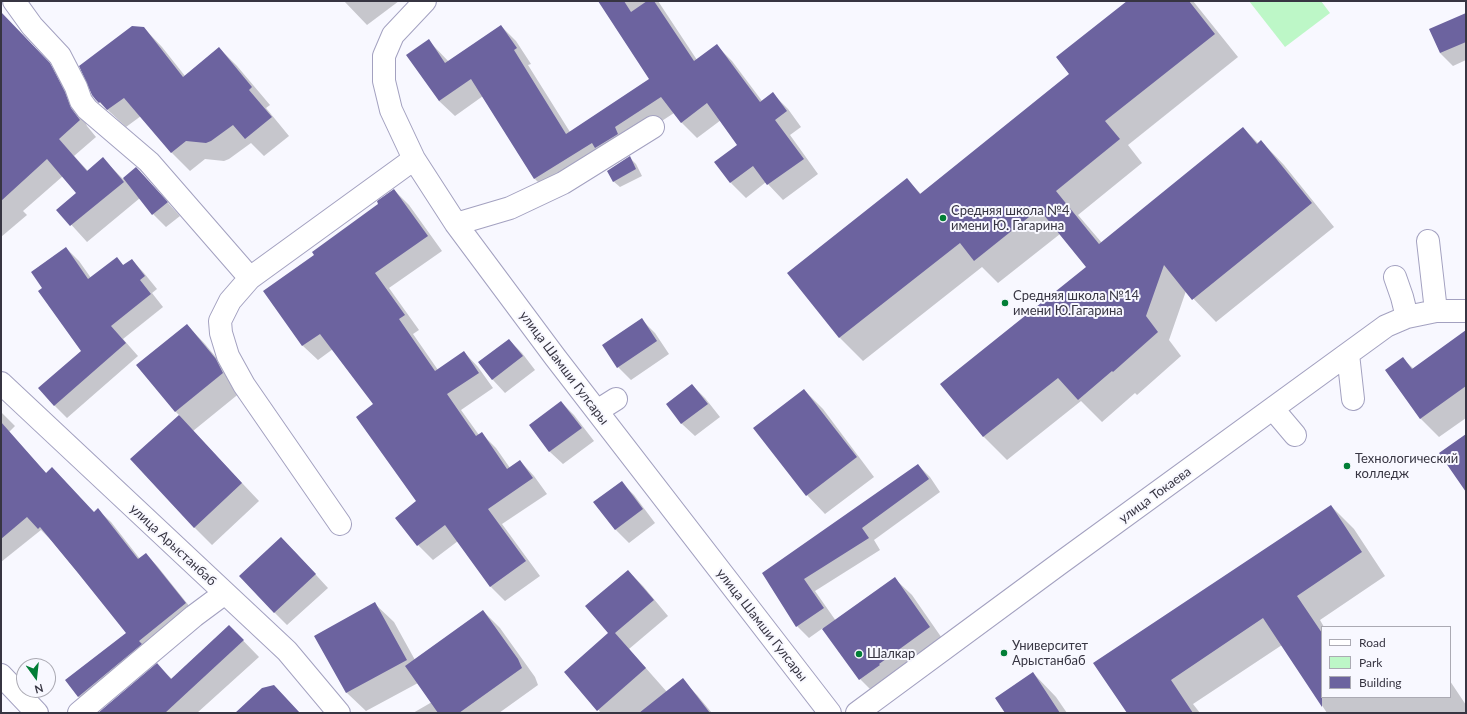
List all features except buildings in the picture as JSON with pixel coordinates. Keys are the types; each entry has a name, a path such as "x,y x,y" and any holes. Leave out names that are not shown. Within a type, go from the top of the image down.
{"street":[{"path":"14,1 32,26 60,56 76,87 81,101 87,109 149,162 250,278"},
{"name":"улица Шамши Гулсары","path":"425,1 393,35 384,56 384,81 391,110 414,159 456,224 597,411 830,713"},
{"path":"456,224 510,208 563,183 653,127"},
{"path":"340,524 244,385 228,356 221,333 220,321 230,301 250,278 414,159"},
{"path":"1428,241 1436,311"},
{"path":"1395,277 1407,317"},
{"name":"улица Токаева","path":"857,713 1386,326 1407,317 1436,311 1466,311"},
{"path":"1348,354 1354,398"},
{"name":"улица Арыстанбаб","path":"1,383 287,651 339,713"},
{"path":"597,411 616,399"},
{"path":"1273,409 1295,435"},
{"path":"79,713 194,616 225,593"},
{"path":"1,675 37,713"}],"green space":[{"path":"1249,1 1321,1 1330,13 1285,47"}],"place":[{"name":"Средняя школа №4 имени Ю. Гагарина","path":"943,218"},
{"name":"Средняя школа №14 имени Ю.Гагарина","path":"1005,303"},
{"name":"Технологический колледж","path":"1347,466"},
{"name":"Университет Арыстанбаб","path":"1004,653"},
{"name":"Шалкар","path":"859,654"}]}
